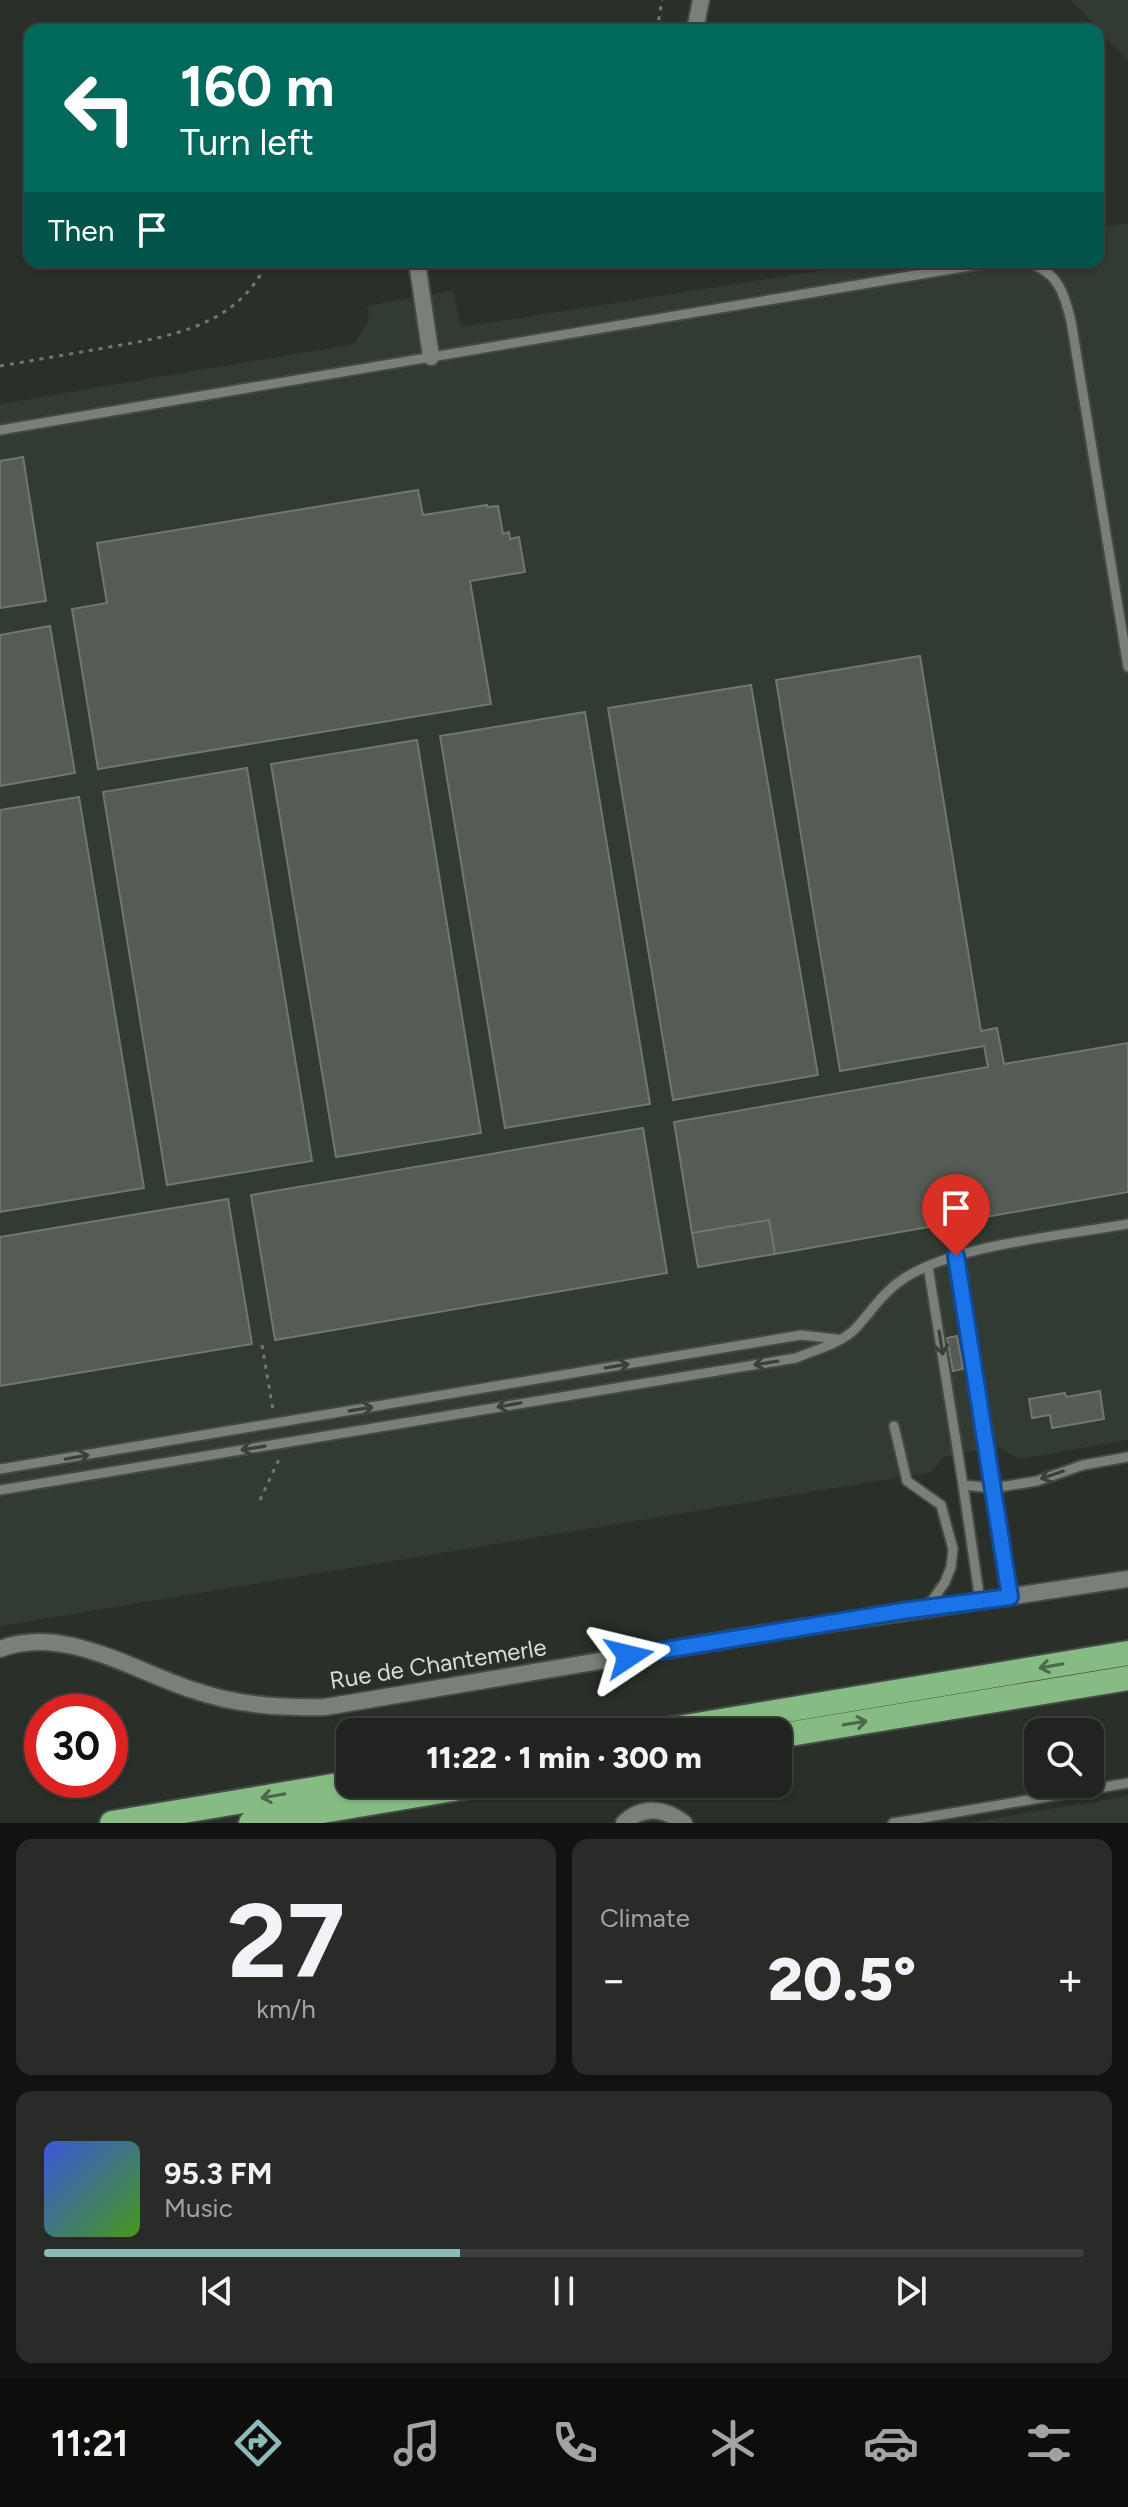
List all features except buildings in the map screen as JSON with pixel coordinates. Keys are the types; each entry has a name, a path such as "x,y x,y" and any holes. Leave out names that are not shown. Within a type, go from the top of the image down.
{"highway":[{"path":"739,1718 1128,1653"},
{"path":"792,1734 1128,1678"},
{"path":"112,1823 336,1785"},
{"path":"251,1823 400,1798"}],"street":[{"path":"696,24 701,0"},
{"path":"418,268 431,357"},
{"name":"Rue de Chantemerle","path":"0,1649 28,1642 53,1643 116,1660 193,1691 244,1704 285,1708 325,1707 927,1608 1128,1579"},
{"path":"624,1823 641,1812 652,1810 664,1811 684,1823"}],"lane":[{"path":"0,430 958,268"},
{"path":"1043,268 1055,277 1067,307 1128,667"},
{"path":"0,1490 796,1358 839,1340 854,1330 902,1279 928,1266 980,1249 1128,1224"},
{"path":"956,1256 1010,1597"},
{"path":"928,1266 980,1601"},
{"path":"0,1469 801,1335 839,1340"},
{"path":"894,1426 907,1481 941,1505 953,1549 945,1582 927,1608"},
{"path":"963,1485 993,1488 1037,1481 1083,1465 1128,1457"},
{"path":"893,1823 1128,1783"}],"path":[{"path":"658,24 662,0"},
{"path":"0,366 187,331 225,312 252,286 263,268"}],"shaded area":[{"path":"1071,0 1128,0 1128,61 1104,35 1104,24 1093,24"},
{"path":"1128,223 1128,1440 1019,1459 998,1447 944,1457 932,1472 0,1626 0,404 354,344 369,320 367,306 453,290 461,327 838,268 1104,268 1104,227"},
{"path":"1128,1796 1128,1823 967,1823"}],"route":[{"path":"629,1656 902,1611 1010,1597 956,1256"}]}
